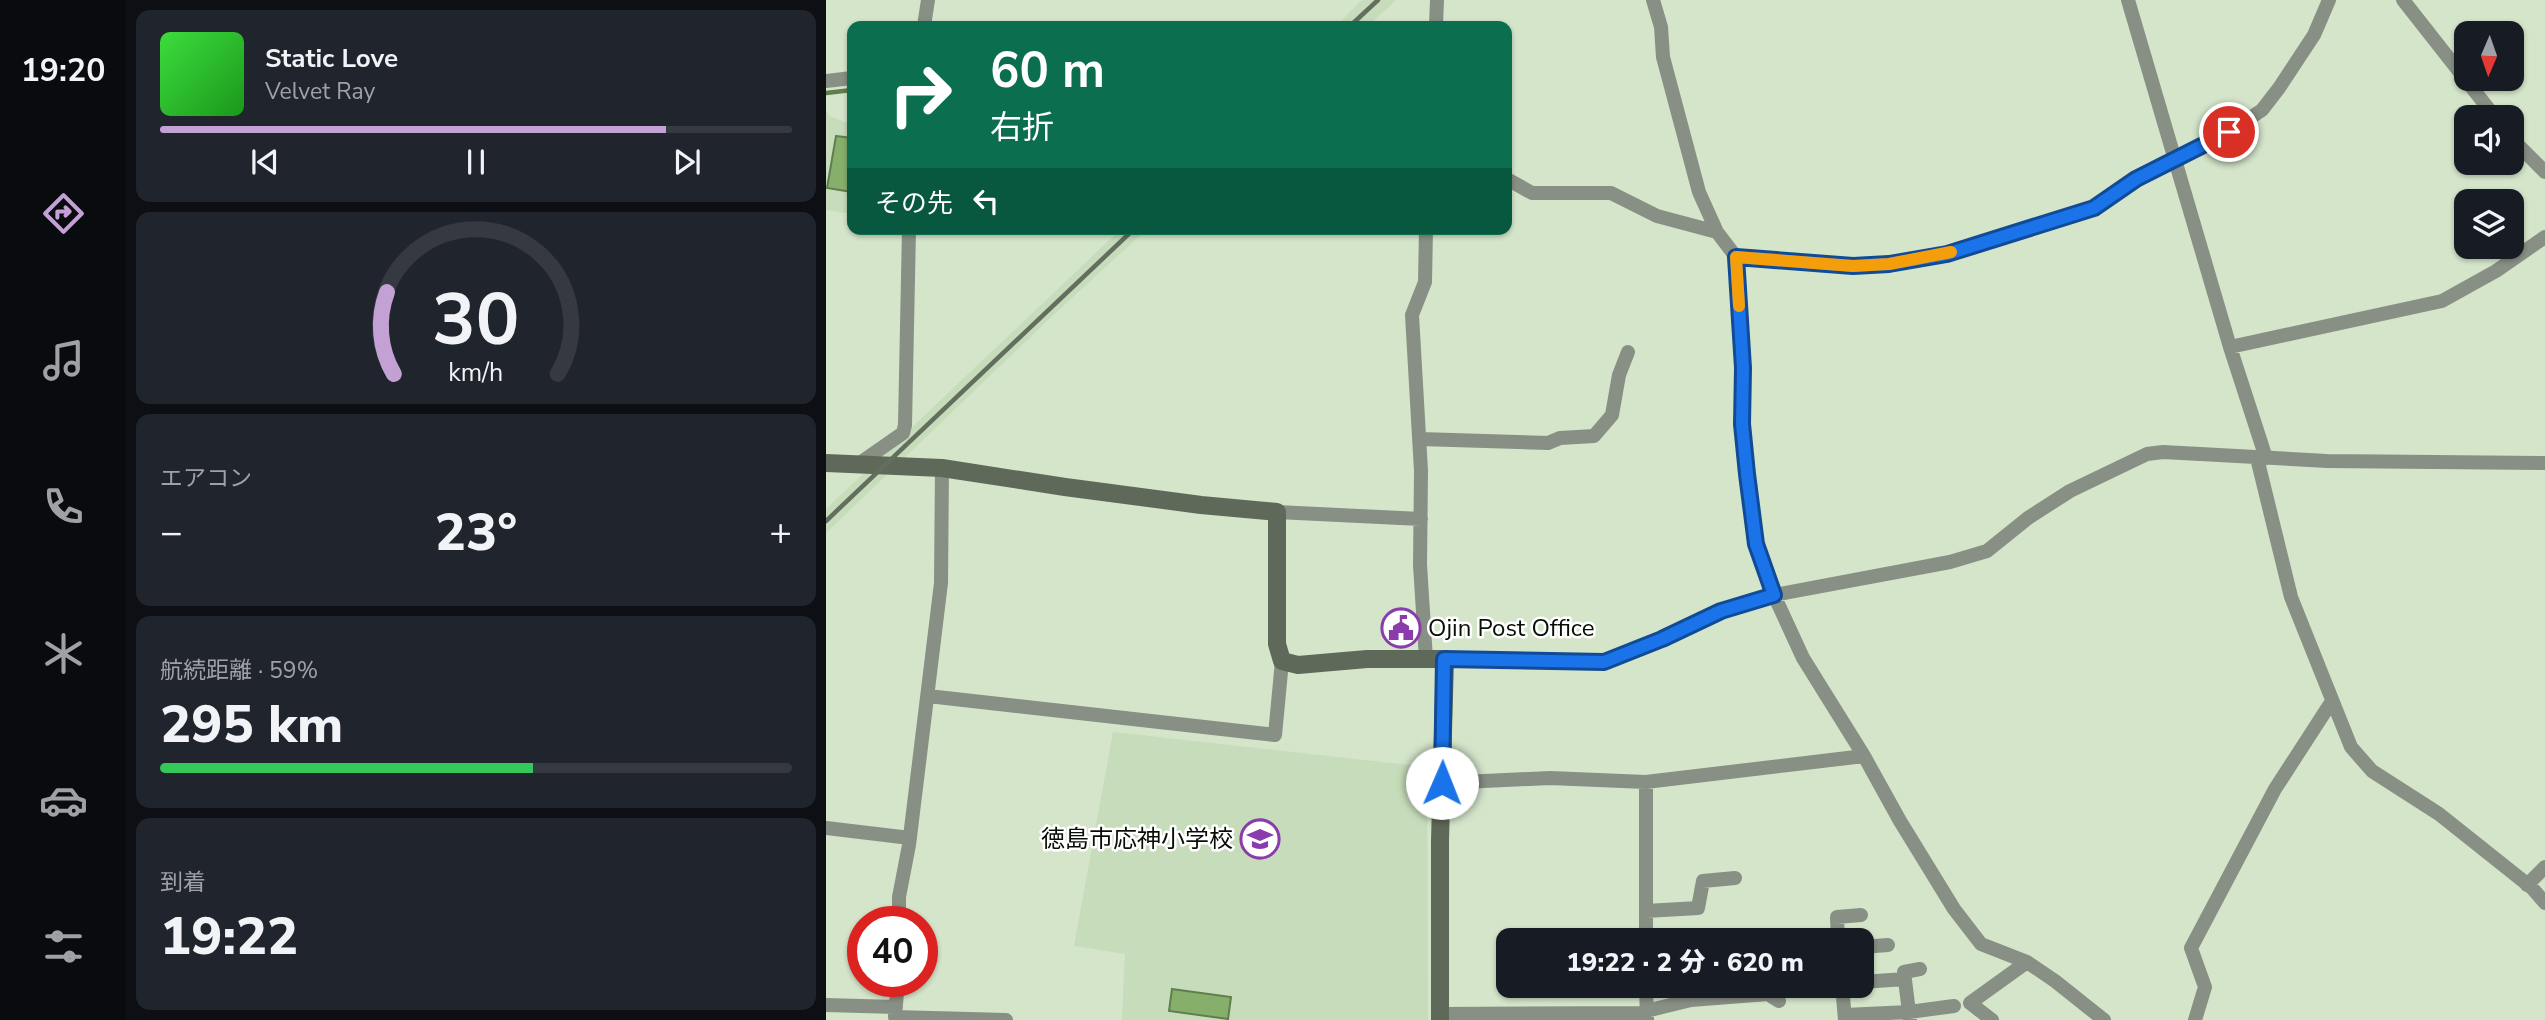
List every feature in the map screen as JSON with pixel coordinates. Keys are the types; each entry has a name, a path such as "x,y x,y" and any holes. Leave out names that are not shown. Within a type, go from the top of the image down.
{"street":[{"path":"925,21 928,0"},
{"path":"1436,21 1437,0"},
{"path":"1653,0 1661,27 1663,57 1699,192 1717,232 1736,257 1743,368 1742,424 1747,474 1756,544 1774,595 1803,657 1900,821 1948,898 1981,944 2027,962 2104,1020"},
{"path":"2128,0 2261,458 2291,597 2351,747 2372,771 2439,814 2527,885 2545,903"},
{"path":"1736,257 1853,266 1889,264 1947,254 2094,208 2136,179 2229,132 2262,110 2314,35 2329,0"},
{"path":"2403,0 2486,105"},
{"path":"826,81 847,79"},
{"path":"2524,151 2545,172"},
{"path":"1512,182 1532,193 1611,193 1657,216 1717,232"},
{"path":"860,463 903,433 905,425 909,235"},
{"path":"1426,235 1424,282 1412,315 1420,439 1420,565 1435,659 1442,783 1440,1017 1646,1015 1691,1000 1768,995 1779,1001"},
{"path":"2230,348 2442,301 2496,271 2545,237"},
{"path":"1420,439 1548,443 1560,438 1594,436 1612,415 1619,375 1628,352"},
{"path":"1282,661 1298,665 1367,659 1604,662 1721,611 1774,595 1950,562 1987,551 2070,491 2147,454 2163,452 2261,458 2545,463"},
{"path":"826,463 942,468 1091,491 1277,512 1421,519"},
{"path":"899,906 910,838 941,583 942,468"},
{"path":"928,695 1275,736 1282,661 1277,644 1277,512"},
{"path":"2195,1020 2205,987 2192,948 2275,789 2332,701"},
{"path":"1442,783 1550,778 1646,782 1864,757"},
{"path":"1646,782 1646,928"},
{"path":"826,828 910,838"},
{"path":"2527,885 2545,866"},
{"path":"1646,911 1698,908 1703,881 1735,878"},
{"path":"1837,928 1837,917 1861,915"},
{"path":"1874,946 1888,945"},
{"path":"1992,1020 1970,1003 2027,962"},
{"path":"1909,1016 1904,972 1920,969"},
{"path":"1874,981 1905,979"},
{"path":"1843,998 1845,1018 1909,1016 1954,1006"},
{"path":"826,1005 895,1014 1006,1020"}],"shaded area":[{"path":"1362,0 1396,0 1373,21 1341,21"},
{"path":"826,110 830,116 847,123 847,213 826,210"},
{"path":"836,136 847,137 847,191 827,188"},
{"path":"1115,235 1140,235 826,533 826,509"},
{"name":"徳島市応神小学校","path":"1113,732 1427,767 1428,1020 1122,1020 1125,954 1074,946"},
{"path":"1172,989 1231,997 1228,1019 1169,1011"}],"waterway":[{"path":"826,93 847,91"}],"railway":[{"path":"1355,21 1378,0"},
{"path":"826,521 1128,235"}],"slow traffic":[{"path":"1739,306 1736,257 1853,266 1889,264 1951,252"}],"place":[{"name":"Ojin Post Office","path":"1401,628"},
{"name":"徳島市応神小学校","path":"1260,839"}],"route":[{"path":"1442,783 1444,659 1604,662 1721,611 1774,595 1756,544 1747,474 1742,424 1743,368 1736,257 1853,266 1889,264 1947,254 2094,208 2136,179 2229,132"}]}
